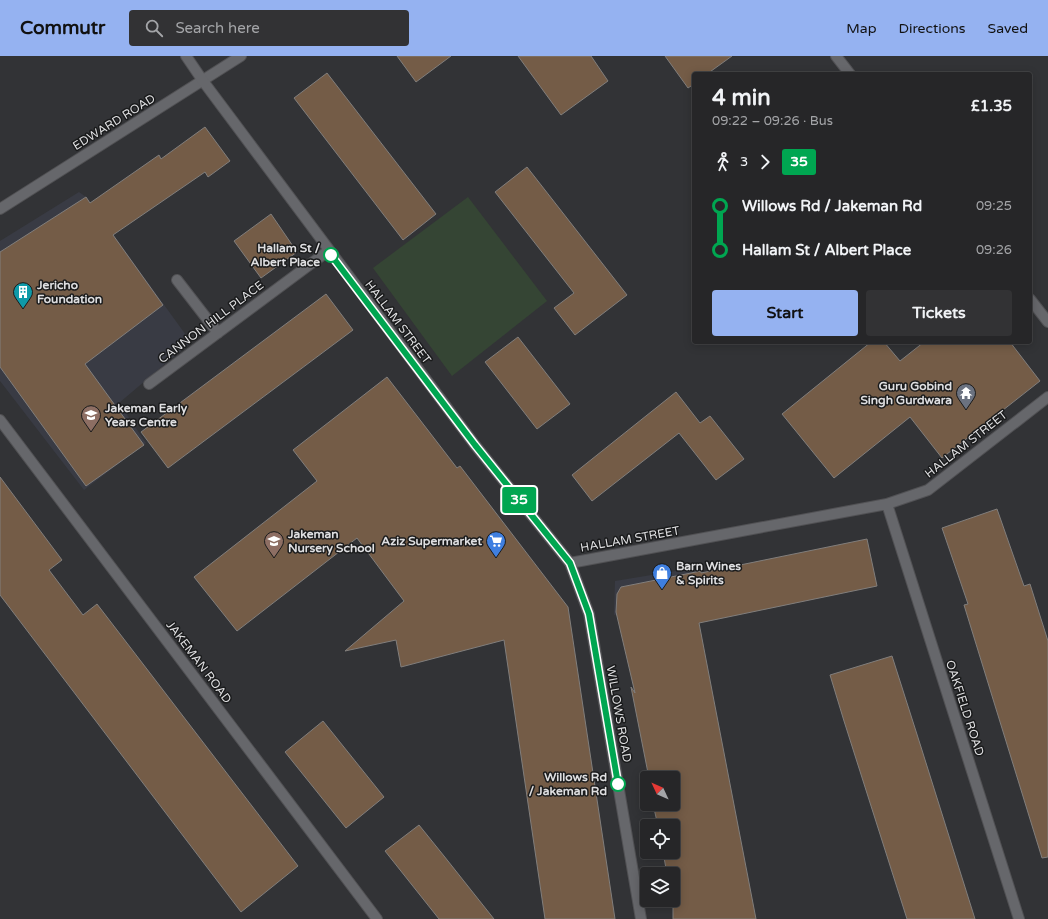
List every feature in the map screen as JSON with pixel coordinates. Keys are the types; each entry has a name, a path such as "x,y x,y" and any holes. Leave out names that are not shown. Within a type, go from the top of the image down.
{"street":[{"name":"HALLAM STREET","path":"186,56 328,251 475,445 570,563 887,504 928,490 1048,397"},
{"name":"EDWARD ROAD","path":"0,209 241,56"},
{"path":"836,56 848,72"},
{"name":"CANNON HILL PLACE","path":"148,384 328,251"},
{"path":"177,280 218,333"},
{"path":"1032,302 1048,322"},
{"name":"JAKEMAN ROAD","path":"0,420 377,919"},
{"name":"OAKFIELD ROAD","path":"887,504 1019,919"},
{"name":"WILLOWS ROAD","path":"570,563 589,614 641,919"}],"shaded area":[{"path":"79,192 86,197 191,342 119,403 146,443 84,490 0,381 0,241"},
{"name":"Barn Wines & Spirits","path":"700,567 706,599 614,615 615,581"}],"green space":[{"path":"468,197 547,301 452,376 373,268"}],"building":[{"path":"397,56 451,56 416,82"},
{"path":"518,56 591,56 608,81 561,115"},
{"path":"665,56 732,56 710,72 692,72 692,85 688,88"},
{"path":"327,73 436,214 403,240 294,98"},
{"path":"205,127 230,161 208,177 205,172 113,235 163,305 85,364 144,445 86,486 0,367 0,252 86,197 90,203 159,155 161,159"},
{"path":"527,167 627,295 575,335 554,308 574,293 495,192"},
{"path":"271,214 297,252 261,278 234,241"},
{"path":"326,294 353,330 168,468 141,432"},
{"path":"518,337 570,404 537,429 485,362"},
{"path":"869,344 886,344 900,361 921,344 1012,344 1040,381 942,458 910,417 834,478 782,414"},
{"path":"387,377 457,468 460,466 568,607 615,919 545,919 504,640 401,667 396,640 345,651 404,601 357,538 237,631 194,577 317,481 293,450"},
{"path":"676,392 700,423 710,416 744,459 716,480 679,433 592,501 572,475"},
{"path":"0,477 62,560 49,570 83,615 97,604 298,866 241,912 0,595"},
{"path":"997,509 1024,586 1030,584 1048,641 1048,857 1042,858 964,605 968,604 942,528"},
{"path":"867,539 877,586 699,623 756,919 673,919 673,907 680,907 680,867 666,867 664,859 680,859 680,819 656,819 655,811 680,811 680,771 648,771 631,687 635,693 616,612 617,594 621,587 701,571 701,573"},
{"path":"892,656 975,919 907,919 844,721 830,675"},
{"path":"323,721 384,797 346,828 285,752"},
{"path":"419,825 494,919 439,919 385,851"}],"bus line":[{"name":"35","path":"331,255 475,445 570,563 589,614 618,784"}],"place":[{"name":"Hallam St / Albert Place","path":"331,255"},
{"name":"Jericho Foundation","path":"23,309"},
{"name":"Guru Gobind Singh Gurdwara","path":"966,410"},
{"name":"Jakeman Early Years Centre","path":"91,432"},
{"name":"Jakeman Nursery School","path":"274,558"},
{"name":"Aziz Supermarket","path":"496,558"},
{"name":"Barn Wines & Spirits","path":"662,590"},
{"name":"Willows Rd / Jakeman Rd","path":"618,784"}]}
